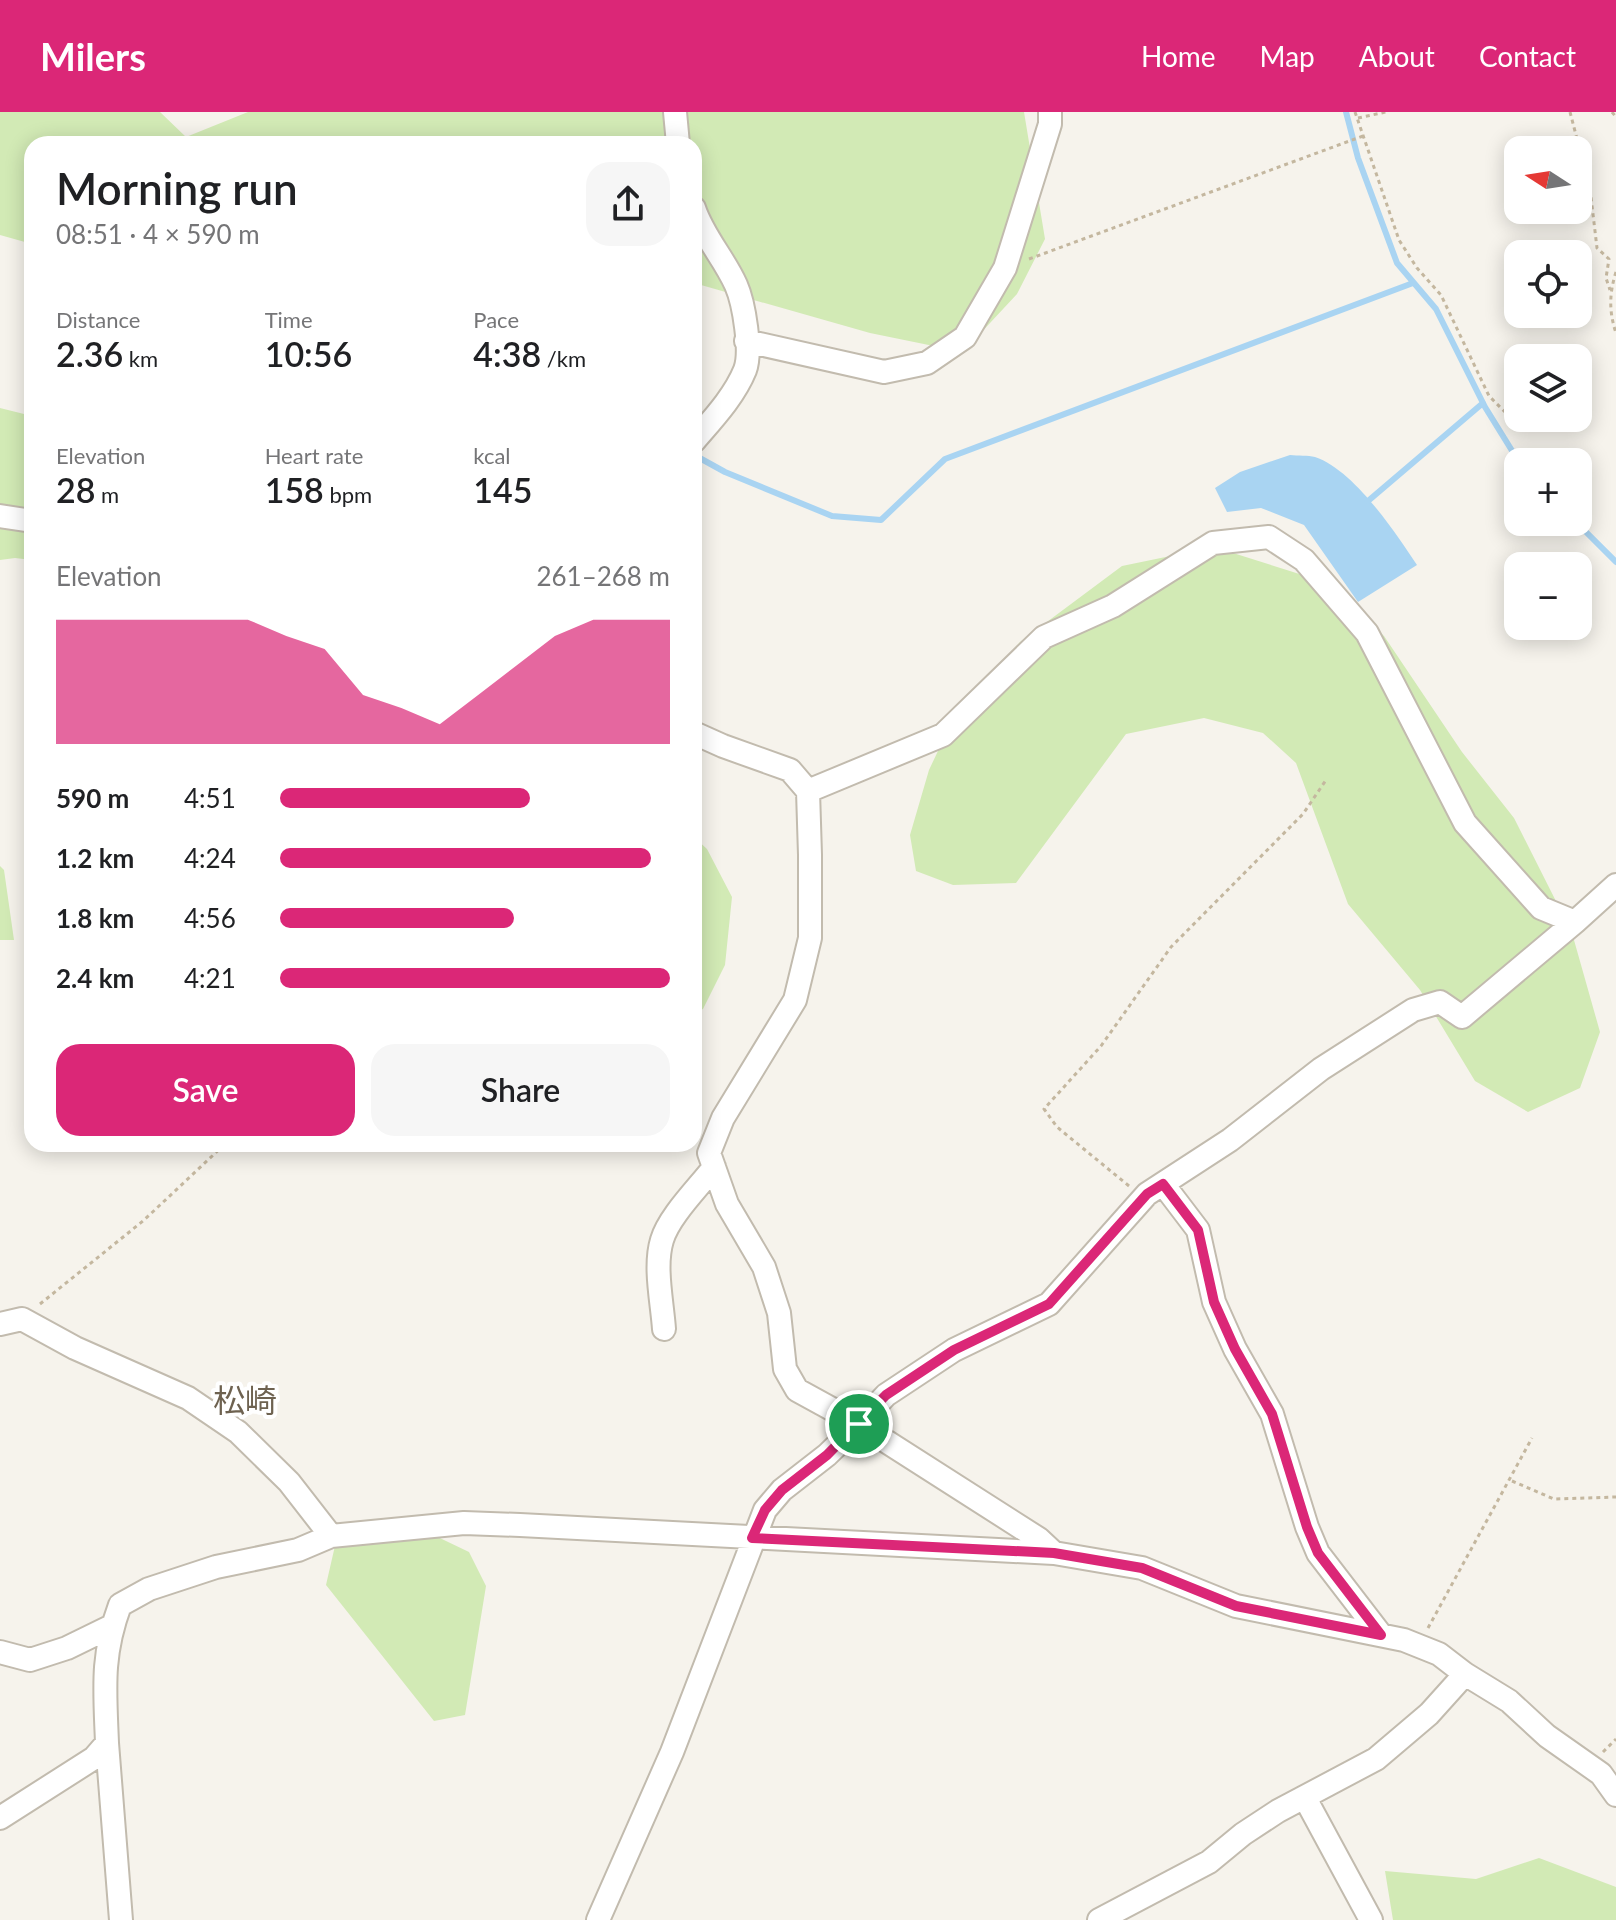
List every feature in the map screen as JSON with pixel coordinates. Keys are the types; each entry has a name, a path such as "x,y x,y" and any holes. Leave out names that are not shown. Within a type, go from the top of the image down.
{"street":[{"path":"675,112 677,136"},
{"path":"746,341 884,372 927,363 965,337 1005,268 1050,124 1050,112"},
{"path":"702,229 736,284 746,314 746,368 721,409 702,432"},
{"path":"0,516 24,520"},
{"path":"808,791 943,735 1044,637 1113,606 1213,543 1269,537 1304,560 1367,633 1465,823 1541,908 1575,922"},
{"path":"702,737 790,770 808,791 810,938 795,1000 723,1118 709,1153 727,1204 764,1267 779,1313 785,1369 797,1390 859,1424 1039,1539 1054,1553"},
{"path":"598,1920 672,1752 752,1538 765,1510 782,1490 827,1455 886,1395 954,1350 1049,1304 1144,1198 1230,1140 1321,1069 1413,1010 1440,1002 1462,1017 1616,885"},
{"path":"664,1329 659,1259 662,1238 714,1167"},
{"path":"1163,1184 1198,1230 1214,1302 1235,1349 1272,1414 1318,1553 1381,1635"},
{"path":"11,1322 188,1398 238,1432 289,1482 331,1536"},
{"path":"121,1920 104,1666 112,1626 120,1605 149,1589 216,1567 298,1550 331,1536 464,1523 1054,1553 1142,1568 1236,1606 1381,1635 1439,1654 1509,1701 1547,1736 1601,1774 1616,1795"},
{"path":"0,1652 30,1660 67,1648 112,1626"},
{"path":"1099,1920 1209,1862 1278,1811 1376,1759 1429,1714 1465,1674"},
{"path":"0,1818 94,1758 107,1743"},
{"path":"1305,1798 1371,1920"}],"path":[{"path":"1355,112 1399,240 1417,268 1441,295 1489,396 1504,411"},
{"path":"1357,118 1386,112"},
{"path":"1570,112 1590,189 1597,248 1609,259 1606,278 1610,290 1610,316 1616,333"},
{"path":"1612,112 1616,117"},
{"path":"1005,268 1363,136"},
{"path":"1610,290 1616,272"},
{"path":"1144,1198 1057,1127 1044,1109 1101,1046 1171,947 1303,814 1326,780"},
{"path":"11,1322 143,1221 216,1152"},
{"path":"1418,1646 1532,1438"},
{"path":"1511,1480 1554,1499 1616,1497"}],"green space":[{"path":"0,112 160,112 185,136 24,136 24,242 0,235"},
{"path":"248,112 1024,112 1045,239 1017,294 963,352 870,333 702,285 702,136 188,136"},
{"path":"0,408 24,414 24,559 0,560"},
{"path":"1214,547 1328,583 1384,636 1462,752 1514,818 1572,933 1600,1032 1580,1088 1528,1112 1475,1081 1420,990 1348,904 1296,763 1263,733 1204,718 1126,734 1016,883 953,885 916,871 910,835 929,770 955,715 1020,642 1122,566"},
{"path":"702,844 732,897 725,965 703,1009"},
{"path":"0,866 4,870 14,940 0,940"},
{"path":"398,1518 469,1552 486,1586 465,1715 434,1721 326,1585 337,1537"},
{"path":"1539,1858 1616,1887 1616,1920 1393,1920 1385,1871 1476,1879"}],"water":[{"path":"1290,455 1315,457 1344,475 1372,504 1417,565 1358,602 1304,525 1261,508 1227,512 1215,488 1240,472"}],"waterway":[{"path":"1346,112 1358,158 1397,263 1436,309 1485,407 1510,448"},
{"path":"702,459 725,472 832,516 881,520 945,459 1413,283"},
{"path":"1368,501 1483,403"},
{"path":"1590,536 1616,562"}],"district":[{"name":"松崎","path":"245,1399"}],"route":[{"path":"1163,1184 1198,1230 1214,1302 1235,1349 1272,1414 1318,1553 1381,1635 1236,1606 1142,1568 1054,1553 752,1538 765,1510 782,1490 827,1455 859,1424 886,1395 954,1350 1049,1304 1147,1194 1163,1184"}]}
